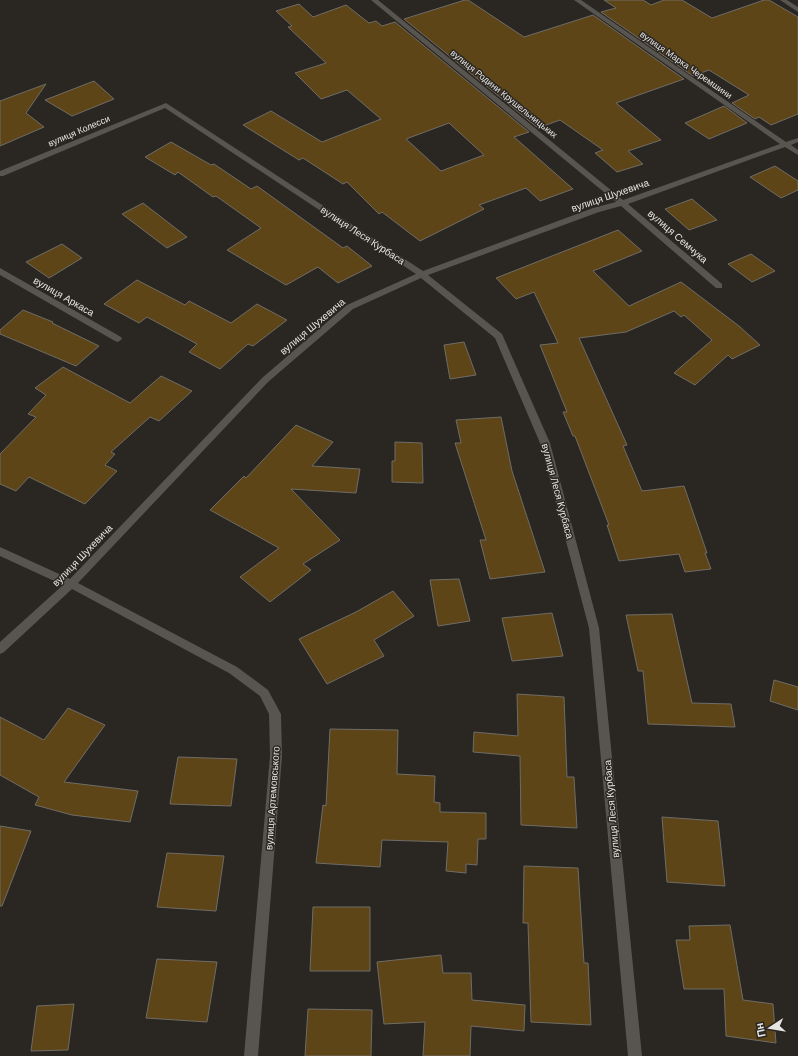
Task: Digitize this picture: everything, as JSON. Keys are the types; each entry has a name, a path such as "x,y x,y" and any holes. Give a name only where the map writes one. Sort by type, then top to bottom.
{"street":[{"name":"вулиця Родини Крушельницьких","path":"374,0 622,203"},
{"name":"вулиця Марка Черемшини","path":"577,0 798,154"},
{"path":"783,0 798,10"},
{"name":"вулиця Колесси","path":"0,174 166,105"},
{"name":"вулиця Леся Курбаса","path":"166,105 422,274 499,336 546,443 594,628 635,1056"},
{"name":"вулиця Шухевича","path":"0,649 71,584 265,380 350,307 422,274 596,210 622,203 798,140"},
{"name":"вулиця Семчука","path":"622,203 719,286"},
{"name":"вулиця Аркаса","path":"0,271 118,339"},
{"name":"вулиця Артемовського","path":"0,551 71,584 233,670 264,693 275,714 276,756 251,1056"}],"building":[{"path":"468,0 524,37 593,15 684,79 616,103 661,140 628,151 643,164 617,172 595,153 603,150 560,120 538,128 404,19"},
{"path":"604,0 643,0 651,5 664,0 682,0 712,18 764,0 769,0 798,17 798,114 771,125 759,117 755,119 732,103 749,95 709,70 693,76 601,12 616,8"},
{"path":"299,4 313,17 346,5 369,23 376,21 382,26 395,22 529,132 514,137 573,189 540,201 526,188 479,205 484,209 420,241 382,212 379,214 347,182 343,184 303,158 299,160 243,125 271,111 322,142 381,119 347,90 321,99 295,73 326,63 288,27 292,26 276,11","holes":["449,123 484,155 441,171 406,139"]},
{"path":"94,81 114,99 72,116 45,100"},
{"path":"46,84 26,113 44,127 0,146 0,101"},
{"path":"724,106 747,123 709,139 685,123"},
{"path":"171,142 211,165 214,164 251,189 257,186 343,248 347,246 372,266 338,283 318,267 286,285 227,250 261,228 216,196 213,197 178,172 175,175 145,157"},
{"path":"775,166 798,181 798,190 781,198 750,177"},
{"path":"692,199 717,220 689,230 665,209"},
{"path":"143,203 187,237 167,248 122,214"},
{"path":"618,230 642,251 593,271 629,306 681,282 739,326 760,345 732,359 728,355 695,385 674,373 712,340 684,315 681,317 674,311 626,332 579,338 627,445 623,446 642,491 684,486 711,569 685,572 679,554 619,561 607,525 609,525 575,436 573,436 563,412 567,412 540,345 558,343 534,292 516,299 496,278"},
{"path":"62,244 82,258 49,278 26,262"},
{"path":"751,254 775,271 752,282 728,264"},
{"path":"137,280 185,305 189,301 231,323 257,304 287,320 253,346 248,344 220,369 189,352 197,344 147,317 139,323 104,304"},
{"path":"23,310 53,322 52,323 99,346 76,366 0,334 0,330"},
{"path":"464,342 476,375 450,379 444,345"},
{"path":"63,367 130,403 161,376 192,391 159,421 150,417 111,452 115,454 105,465 117,471 85,504 29,477 16,491 0,484 0,454 36,417 28,414 46,395 35,388"},
{"path":"501,417 512,471 545,572 490,579 480,540 486,540 455,443 461,443 456,420"},
{"path":"296,425 333,442 312,466 360,469 356,493 291,489 340,540 303,564 311,570 270,602 240,577 279,548 210,510 244,476 246,478"},
{"path":"395,442 422,443 423,483 392,482 392,461 395,461"},
{"path":"459,579 470,621 438,626 430,580"},
{"path":"393,591 414,616 374,640 384,656 327,684 299,639 356,612"},
{"path":"552,613 563,656 512,661 502,618"},
{"path":"672,614 692,703 731,704 735,727 648,724 643,671 638,671 626,615"},
{"path":"774,680 798,687 798,710 770,701"},
{"path":"517,694 564,697 567,777 574,777 577,828 521,825 520,756 473,752 474,732 518,736"},
{"path":"68,708 105,725 64,782 138,791 130,822 72,815 35,805 39,797 0,775 0,717 44,740"},
{"path":"330,729 398,730 397,774 435,776 434,802 440,803 440,812 486,813 486,839 478,839 477,865 466,864 466,873 446,871 448,842 382,840 380,867 316,863 323,805 326,806"},
{"path":"178,757 237,759 231,806 170,804"},
{"path":"662,817 718,821 725,886 667,882"},
{"path":"0,826 31,831 2,906 0,906"},
{"path":"167,853 224,856 216,911 157,907"},
{"path":"524,866 578,868 584,963 588,963 591,1025 531,1022 528,923 523,923"},
{"path":"313,907 370,907 370,971 310,971"},
{"path":"730,925 743,1000 773,1004 776,1043 726,1036 724,989 684,989 676,940 690,940 689,926"},
{"path":"441,955 443,973 471,973 472,1000 525,1005 524,1031 471,1026 470,1056 423,1056 425,1022 384,1024 377,962"},
{"path":"157,959 217,962 207,1022 146,1018"},
{"path":"74,1004 68,1050 31,1051 37,1006"},
{"path":"308,1009 372,1010 371,1056 305,1056"}]}
